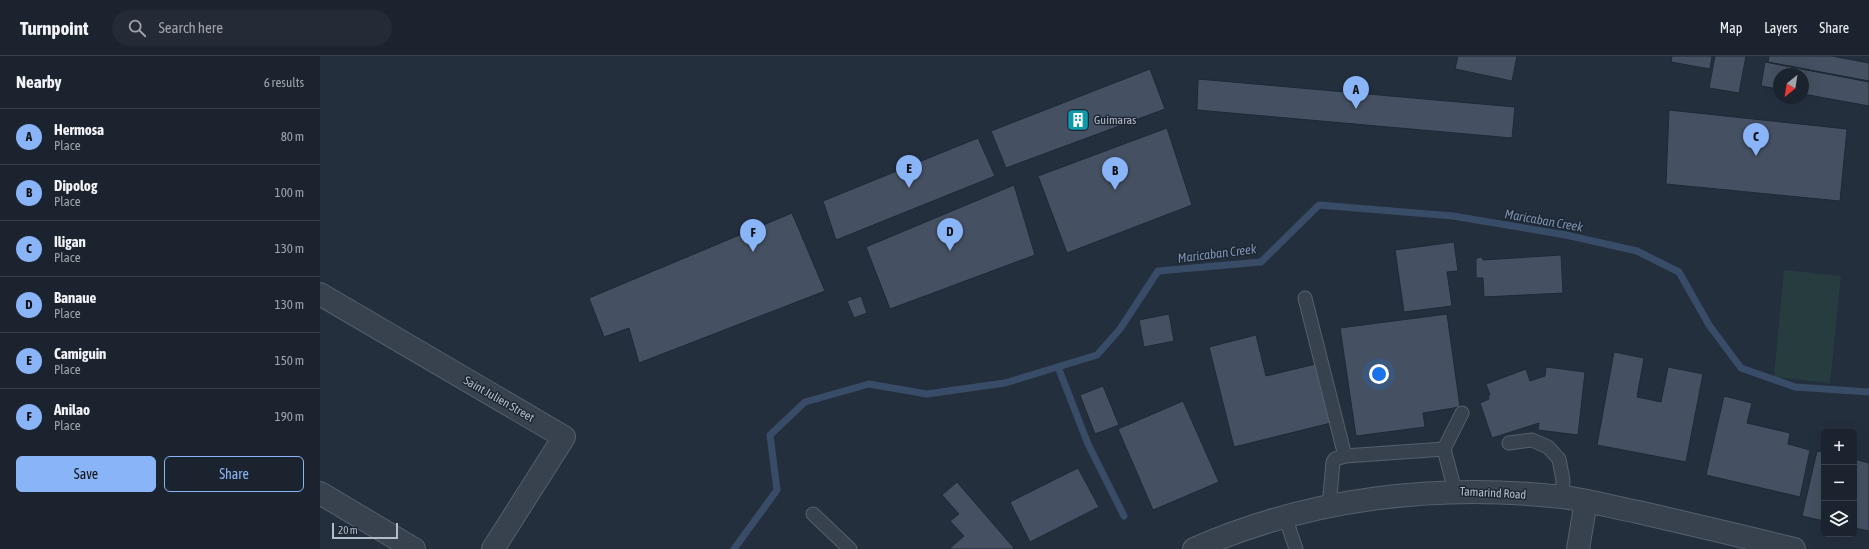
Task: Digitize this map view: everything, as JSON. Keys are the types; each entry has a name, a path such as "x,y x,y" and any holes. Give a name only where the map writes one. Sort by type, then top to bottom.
{"street":[{"name":"Saint Julien Street","path":"320,294 564,437 493,549"},
{"name":"Tamarind Road","path":"1194,549 1221,537 1285,516 1329,507 1387,496 1455,491 1488,491 1562,497 1586,501 1794,549"},
{"path":"320,493 414,549"},
{"path":"1578,549 1586,501"}],"lane":[{"path":"1305,298 1345,456"},
{"path":"1455,491 1444,449 1462,413"},
{"path":"1509,443 1532,440 1548,447 1559,459 1563,480 1562,497"},
{"path":"1329,507 1333,462 1335,459 1345,456 1444,449"},
{"path":"814,514 850,549"},
{"path":"1285,516 1296,549"}],"green space":[{"path":"1784,270 1841,276 1830,383 1774,377"}],"building":[{"path":"1458,56 1517,56 1512,81 1455,69"},
{"path":"1672,56 1712,56 1710,69 1671,62"},
{"path":"1715,56 1746,56 1739,93 1709,88"},
{"path":"1769,56 1832,56 1869,63 1869,81 1809,70 1809,68 1800,68 1768,62"},
{"path":"1765,62 1796,68 1773,68 1773,88 1761,86"},
{"name":"Guimaras","path":"1150,69 1165,109 1006,168 991,131"},
{"path":"1809,70 1869,82 1869,106 1809,95"},
{"path":"1198,79 1515,107 1512,138 1197,110"},
{"path":"1669,110 1847,129 1840,201 1666,184"},
{"path":"1167,128 1192,205 1067,253 1038,176"},
{"path":"978,138 995,176 836,240 823,201"},
{"path":"1014,185 1035,255 890,309 866,247"},
{"path":"792,213 825,291 639,363 629,328 604,337 589,298"},
{"path":"1454,242 1458,271 1447,272 1452,306 1404,312 1395,250"},
{"path":"1561,255 1563,293 1484,297 1483,278 1476,278 1476,258 1482,257 1483,260"},
{"path":"861,296 867,313 854,318 847,301"},
{"path":"1169,314 1174,341 1144,347 1139,320"},
{"path":"1447,314 1460,407 1423,413 1425,427 1356,436 1340,328"},
{"path":"1256,335 1266,376 1320,363 1335,422 1234,447 1209,347"},
{"path":"1614,352 1644,358 1637,397 1661,402 1668,367 1703,374 1686,462 1597,445"},
{"path":"1546,367 1585,372 1578,435 1538,430 1539,423 1492,438 1480,403 1489,399 1488,395 1490,395 1486,384 1526,369 1530,381 1545,376"},
{"path":"1103,386 1119,425 1095,434 1080,395"},
{"path":"1724,396 1752,403 1747,423 1790,433 1788,444 1810,450 1800,497 1706,475"},
{"path":"1183,401 1219,482 1153,510 1118,429"},
{"path":"1817,451 1821,452 1821,520 1802,516"},
{"path":"1857,460 1869,463 1869,531 1857,529"},
{"path":"1078,468 1099,507 1030,542 1010,502"},
{"path":"957,482 1014,548 1013,549 949,549 964,536 950,521 959,514 942,495"}],"waterway":[{"name":"Maricaban Creek","path":"734,549 777,490 770,435 805,402 869,384 927,394 1005,383 1097,355 1120,329 1158,271 1261,262 1319,205 1453,216 1566,235 1637,251 1679,272 1709,325 1741,368 1795,387 1869,392"},
{"path":"1058,367 1088,444 1124,516"}],"place":[{"name":"Hermosa","path":"1356,109"},
{"name":"Guimaras","path":"1078,120"},
{"name":"Iligan","path":"1756,156"},
{"name":"Camiguin","path":"909,188"},
{"name":"Dipolog","path":"1115,190"},
{"name":"Banaue","path":"950,251"},
{"name":"Anilao","path":"753,252"}]}
